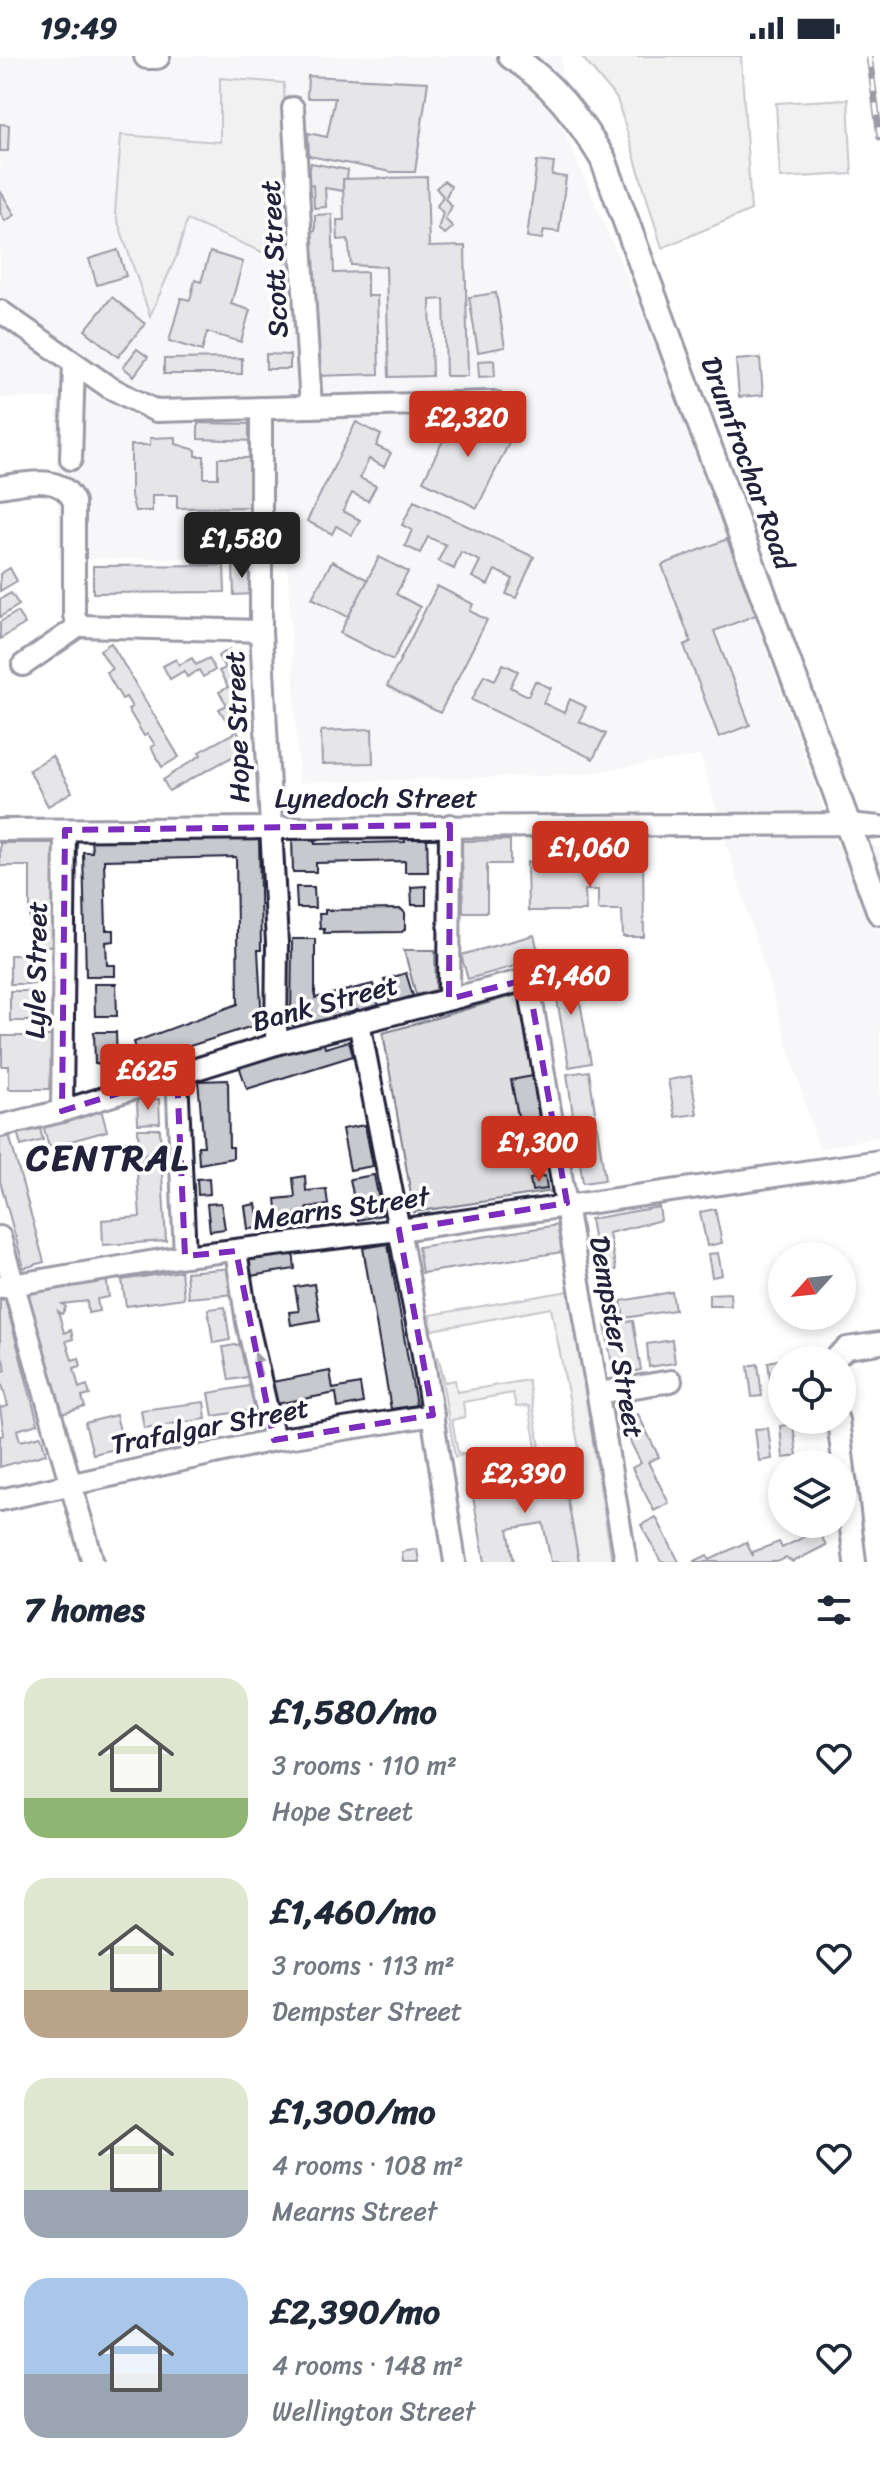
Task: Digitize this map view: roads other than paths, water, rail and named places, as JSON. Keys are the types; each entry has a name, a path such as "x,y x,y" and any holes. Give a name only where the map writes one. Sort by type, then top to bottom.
{"main road":[{"path":"147,56 157,56"},
{"name":"Drumfrochar Road","path":"514,58 548,84 574,112 603,159 880,912"}],"street":[{"name":"Scott Street","path":"293,108 311,407"},
{"path":"0,311 109,387 156,411 493,402"},
{"path":"71,459 74,363"},
{"name":"Hope Street","path":"261,408 261,631 277,943 276,1044"},
{"path":"0,487 56,482 70,491 74,502 74,615 79,626"},
{"path":"23,665 79,626 261,631"},
{"name":"Lynedoch Street","path":"0,830 269,825 645,828 848,824 880,827"},
{"path":"449,999 450,825"},
{"name":"Lyle Street","path":"62,1111 65,830"},
{"name":"Bank Street","path":"0,1126 62,1111 276,1044 528,979"},
{"name":"Dempster Street","path":"528,979 626,1562"},
{"path":"359,1022 433,1415 455,1562"},
{"path":"177,1075 185,1256"},
{"name":"Mearns Street","path":"6,1285 185,1256 399,1230 567,1203 880,1161"},
{"path":"0,1237 6,1285 93,1562"},
{"path":"236,1251 247,1322 274,1440"},
{"path":"856,1347 880,1343"},
{"path":"599,1393 671,1381"},
{"name":"Trafalgar Street","path":"0,1500 274,1440 433,1415"},
{"path":"840,1434 855,1562"}],"railway":[{"path":"869,56 880,137"}],"district":[{"name":"CENTRAL","path":"108,1158"}]}
